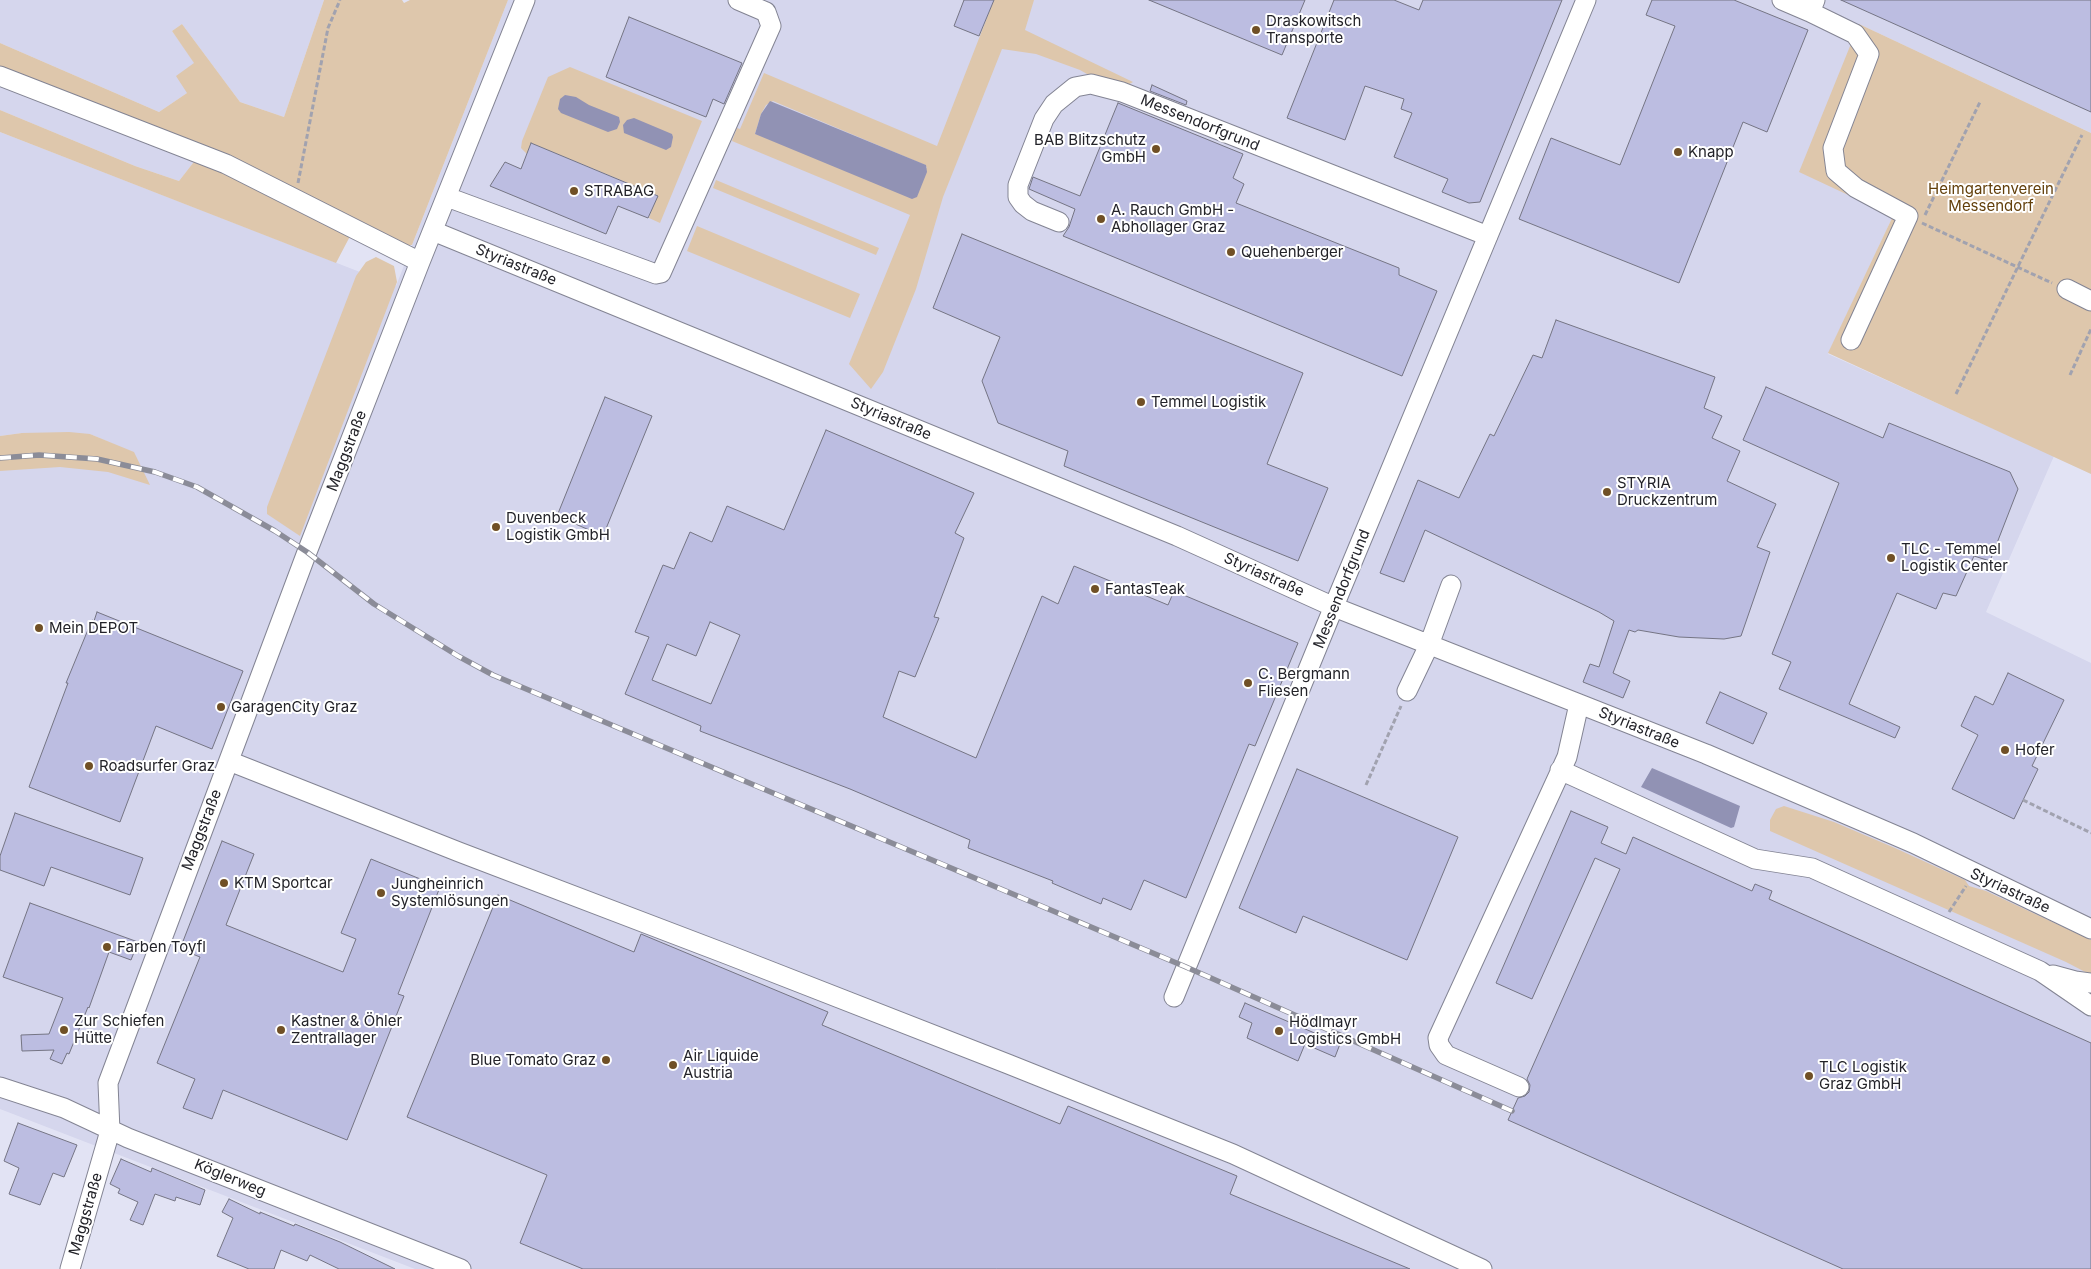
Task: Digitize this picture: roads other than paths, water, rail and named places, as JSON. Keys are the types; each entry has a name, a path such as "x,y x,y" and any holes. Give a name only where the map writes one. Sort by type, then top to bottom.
{"street":[{"name":"Maggstraße","path":"70,1269 110,1130 108,1083 420,262 524,0"},
{"path":"447,197 656,274 662,273 770,26 766,12 738,0"},
{"name":"Messendorfgrund","path":"1174,998 1586,0"},
{"path":"1782,0 1813,6 1855,34 1869,54 1833,148 1836,171 1856,188 1915,219 1851,340"},
{"path":"0,76 226,164 420,262"},
{"name":"Messendorfgrund","path":"1059,222 1032,211 1023,204 1018,197 1018,185 1044,119 1054,104 1075,86 1091,84 1122,92 1488,236"},
{"name":"Styriastraße","path":"433,231 1177,536 1334,607 1688,747 1904,839 2091,929"},
{"path":"2067,289 2091,301"},
{"path":"1407,691 1429,645 1451,585"},
{"path":"1519,1087 1446,1055 1439,1045 1438,1038 1567,757 1579,704"},
{"path":"229,761 1233,1154 1482,1269"},
{"path":"1560,770 1755,859 1812,868 2040,971 2075,981 2091,983"},
{"path":"2040,971 2091,1006"},
{"name":"Köglerweg","path":"0,1087 64,1108 110,1130 461,1269"}],"railway":[{"path":"0,458 39,455 97,459 155,472 197,487 275,531 307,552 374,604 458,656 493,675 1186,967 1512,1111"}],"place":[{"name":"Draskowitsch Transporte","path":"1256,30"},
{"name":"BAB Blitzschutz GmbH","path":"1156,149"},
{"name":"Knapp","path":"1678,152"},
{"name":"STRABAG","path":"574,191"},
{"name":"A. Rauch GmbH - Abhollager Graz","path":"1101,219"},
{"name":"Quehenberger","path":"1231,252"},
{"name":"Temmel Logistik","path":"1141,402"},
{"name":"STYRIA Druckzentrum","path":"1607,492"},
{"name":"Duvenbeck Logistik GmbH","path":"496,527"},
{"name":"TLC - Temmel Logistik Center","path":"1891,558"},
{"name":"FantasTeak","path":"1095,589"},
{"name":"Mein DEPOT","path":"39,628"},
{"name":"C. Bergmann Fliesen","path":"1248,683"},
{"name":"GaragenCity Graz","path":"221,707"},
{"name":"Hofer","path":"2005,750"},
{"name":"Roadsurfer Graz","path":"89,766"},
{"name":"KTM Sportcar","path":"224,883"},
{"name":"Jungheinrich Systemlösungen","path":"381,893"},
{"name":"Farben Toyfl","path":"107,947"},
{"name":"Zur Schiefen Hütte","path":"64,1030"},
{"name":"Kastner & Öhler Zentrallager","path":"281,1030"},
{"name":"Hödlmayr Logistics GmbH","path":"1279,1031"},
{"name":"Blue Tomato Graz","path":"606,1060"},
{"name":"Air Liquide Austria","path":"673,1065"},
{"name":"TLC Logistik Graz GmbH","path":"1809,1076"}],"park label":[{"name":"Heimgartenverein Messendorf","path":"1991,198"}]}
